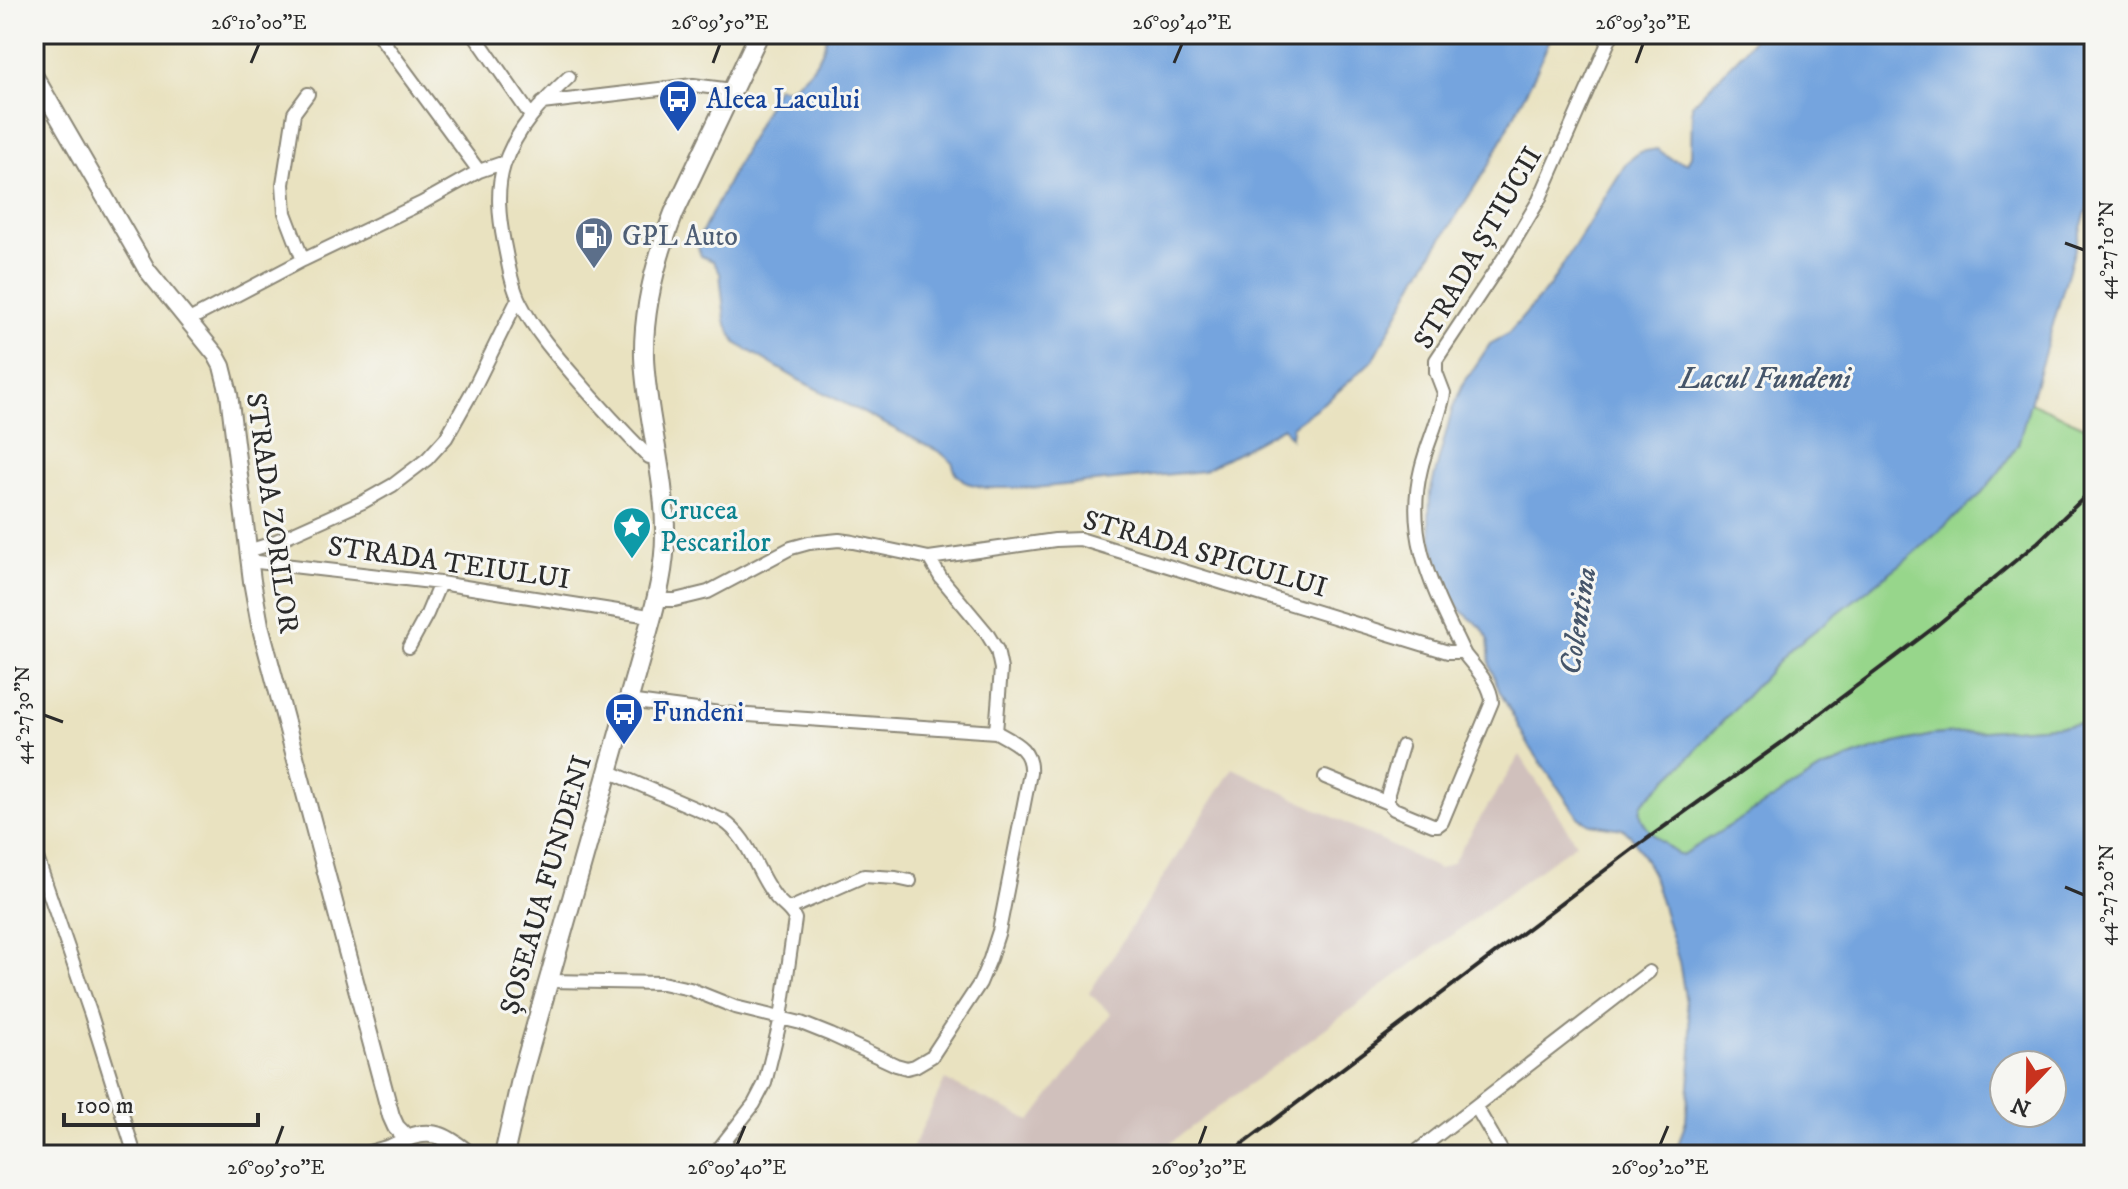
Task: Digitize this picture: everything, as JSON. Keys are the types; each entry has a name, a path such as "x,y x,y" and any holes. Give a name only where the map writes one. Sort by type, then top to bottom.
{"main road":[{"name":"ȘOSEAUA FUNDENI","path":"504,1155 523,1071 656,600 664,555 665,522 644,358 648,302 658,257 674,213 747,34"},
{"name":"ȘOSEAUA FUNDENI","path":"496,1155 515,1070 651,577 657,536 655,503 636,358 643,282 661,219 727,89 759,34"}],"street":[{"path":"378,34 479,171"},
{"path":"474,34 531,116"},
{"name":"STRADA ȘTIUCII","path":"1388,803 1394,809 1433,825 1442,822 1492,702 1487,684 1463,652 1432,586 1416,529 1417,488 1444,393 1436,372 1436,360 1539,200 1612,34"},
{"name":"STRADA ZORILOR","path":"34,75 147,270 222,366 248,556 265,645 391,1116 396,1127 407,1138"},
{"path":"569,77 531,116 505,162 500,186 500,216 509,268 518,299 547,344 649,457"},
{"path":"542,103 693,85 727,89"},
{"path":"303,260 285,213 283,184 294,113 308,94"},
{"path":"187,321 303,260 422,203 479,171 505,162"},
{"path":"248,556 363,502 393,485 427,459 446,438 489,361 518,299"},
{"name":"STRADA SPICULUI","path":"656,600 675,600 708,592 791,548 809,543 839,540 929,558 1080,539 1448,652 1463,652"},
{"name":"STRADA TEIULUI","path":"248,556 643,615"},
{"path":"929,558 997,650 1001,669 996,732"},
{"path":"409,647 440,583"},
{"path":"549,981 662,983 690,989 735,1007 831,1035 907,1068 923,1063 938,1049 980,983 999,931 1030,773 1031,763 1023,748 996,732 720,713 628,701"},
{"path":"1325,777 1388,803 1402,746"},
{"path":"608,771 733,827 743,838 774,896 795,919 781,1018 761,1095 714,1155"},
{"path":"34,849 135,1155"},
{"path":"789,909 864,876 910,881"},
{"path":"1412,1155 1649,972"},
{"path":"1476,1107 1504,1155"},
{"path":"359,1155 422,1133 435,1134 470,1155"}],"shaded area":[{"path":"1520,755 1576,843 1154,1155 909,1155 945,1080 1031,1121 1111,1014 1089,993 1233,768 1439,869 1452,863"}],"green space":[{"path":"2030,402 2094,430 2094,723 1932,735 1863,753 1820,770 1682,856 1678,855 1645,825 1640,810 1643,802 1683,764 1786,653 1978,497 2018,444"}],"water":[{"path":"827,34 1552,34 1490,163 1418,276 1374,359 1333,396 1292,426 1291,438 1283,427 1203,471 1035,488 986,488 967,483 956,474 952,462 940,452 799,380 736,343 725,321 720,273 713,261 701,256 699,238 777,87 788,89 809,72 822,51"},
{"name":"Lacul Fundeni","path":"1757,34 2094,34 2094,184 2018,444 1978,497 1910,557 1786,653 1683,764 1643,802 1640,810 1641,818 1651,832 1682,855 1820,770 1863,753 1932,735 2094,723 2094,1155 1675,1155 1686,1120 1692,1051 1679,962 1652,873 1632,837 1623,829 1590,824 1579,818 1528,744 1499,690 1490,666 1488,638 1481,627 1460,610 1444,583 1432,541 1430,493 1452,410 1462,386 1490,344 1508,334 1549,287 1627,162 1640,152 1657,149 1672,159 1687,163 1691,156 1692,105"}],"railway":[{"path":"1228,1155 1633,849 1936,626 2038,542 2094,488"}],"place":[{"name":"Aleea Lacului","path":"678,133"},
{"name":"GPL Auto","path":"594,270"},
{"name":"Crucea Pescarilor","path":"632,560"},
{"name":"Fundeni","path":"624,746"}],"water label":[{"name":"Colentina","path":"1579,621"}]}
